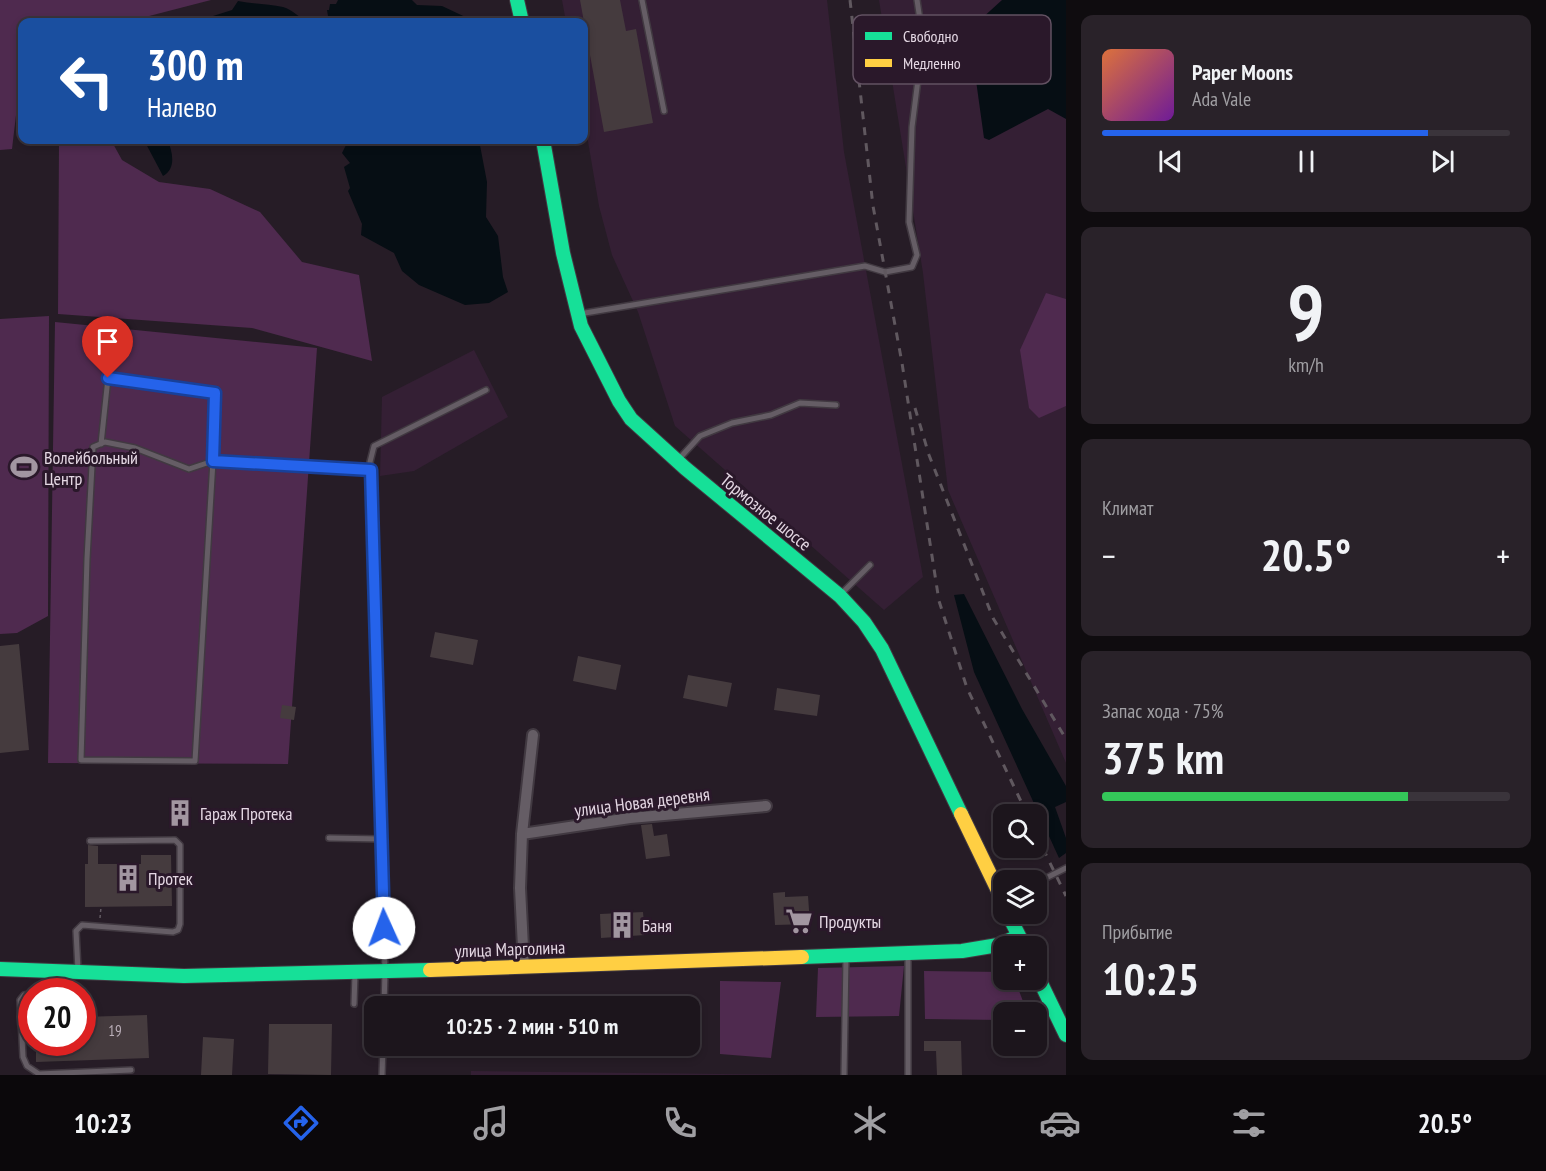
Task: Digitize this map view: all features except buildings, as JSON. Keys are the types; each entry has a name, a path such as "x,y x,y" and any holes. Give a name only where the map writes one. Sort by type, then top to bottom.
{"street":[{"path":"518,0 521,18"},
{"name":"Тормозное шоссе","path":"544,144 563,253 578,314 589,343 619,401 631,419 677,462 840,596 864,622 878,643 993,881"},
{"path":"524,967 520,888 522,834 533,735"},
{"name":"улица Новая деревня","path":"522,834 630,818 766,806"},
{"name":"улица Марголина","path":"0,969 184,976 355,973 908,954 993,947"},
{"path":"1044,990 1066,1035"}],"lane":[{"path":"642,0 664,111"},
{"path":"917,0 919,15"},
{"path":"578,314 865,266 885,272 912,267 917,255 909,222 912,127 918,84"},
{"path":"101,444 108,378 215,393 213,461 195,761 81,760 93,447 101,444 105,442 135,448 189,469 213,461 371,470"},
{"path":"384,996 372,453 374,446 486,390"},
{"path":"677,462 700,436 732,423 771,415 800,403 836,405"},
{"path":"840,596 870,565"},
{"path":"329,838 381,839"},
{"path":"78,972 76,931 82,925 173,932 178,930 180,924 182,851 175,840 90,841"},
{"path":"1047,878 1066,868"},
{"path":"908,954 908,1075"},
{"path":"844,1075 846,956"},
{"path":"50,971 51,978"},
{"path":"354,1004 355,973"},
{"path":"23,1056 32,1070 39,1074 131,1070"},
{"path":"382,1056 382,1075"}],"path":[{"path":"100,925 101,907"}],"shaded area":[{"path":"0,0 211,0 141,18 18,18 18,98 12,149 0,150"},
{"path":"338,0 412,0 417,5 442,6 468,18 328,18 327,10 330,4 336,4"},
{"path":"562,0 827,0 844,152 923,577 884,610 675,426 638,312 612,255 599,206 588,141 588,18 565,18"},
{"path":"879,0 1066,0 1066,763 948,490 923,273 893,84 1051,84 1051,15 881,15"},
{"path":"1002,0 1066,0 1066,119 1048,109 989,140 984,138 976,84 1051,84 1051,15 986,15"},
{"path":"238,1 283,7 303,18 207,18 232,10"},
{"path":"59,144 113,144 122,160 159,182 210,189 260,212 302,262 359,275 372,361 252,328 58,314"},
{"path":"146,144 169,144 172,164 163,176"},
{"path":"480,144 487,182 486,217 498,236 503,277 508,292 489,303 465,305 419,285 402,271 394,253 361,235 362,224 348,191 350,188 344,167 350,163 342,153 346,145"},
{"path":"1046,293 1066,299 1066,406 1039,418 1029,408 1020,350"},
{"name":"Волейбольный Центр","path":"49,316 48,616 17,633 0,634 0,319"},
{"path":"55,322 317,348 288,764 48,763"},
{"path":"474,350 508,417 414,471 380,476 382,397"},
{"path":"964,594 1022,709 1066,786 1066,802 1055,807 1066,838 1066,853 1059,858 1047,832 1047,804 1034,804 974,672 954,595"},
{"path":"904,966 899,1016 816,1017 818,968"},
{"path":"924,971 993,972 993,990 1019,990 1023,1002 993,1002 993,1020 925,1019"},
{"path":"720,981 781,982 771,1058 720,1054"},
{"path":"471,1071 804,1075 471,1075"}],"railway":[{"path":"850,0 853,27"},
{"path":"859,84 873,206 902,363 939,601 967,688 1022,804"},
{"path":"915,408 929,455 993,618 1066,739"},
{"path":"1047,857 1066,896"}],"traffic: fast":[{"path":"517,0 521,18"},
{"path":"544,144 563,253 581,326 619,401 631,419 685,468 840,596 864,622 882,649 961,814"},
{"path":"1013,924 1019,936"},
{"path":"802,957 962,951 993,946"},
{"path":"0,969 184,976 430,970"},
{"path":"1044,990 1066,1035"}],"traffic: slow":[{"path":"961,814 993,880"},
{"path":"430,970 802,957"}],"place":[{"name":"Волейбольный Центр","path":"24,467"},
{"name":"Гараж Протека","path":"180,813"},
{"name":"Протек","path":"128,878"},
{"name":"Продукты","path":"799,921"},
{"name":"Баня","path":"622,925"}],"route":[{"path":"108,378 215,393 213,461 371,470 384,928"}]}
